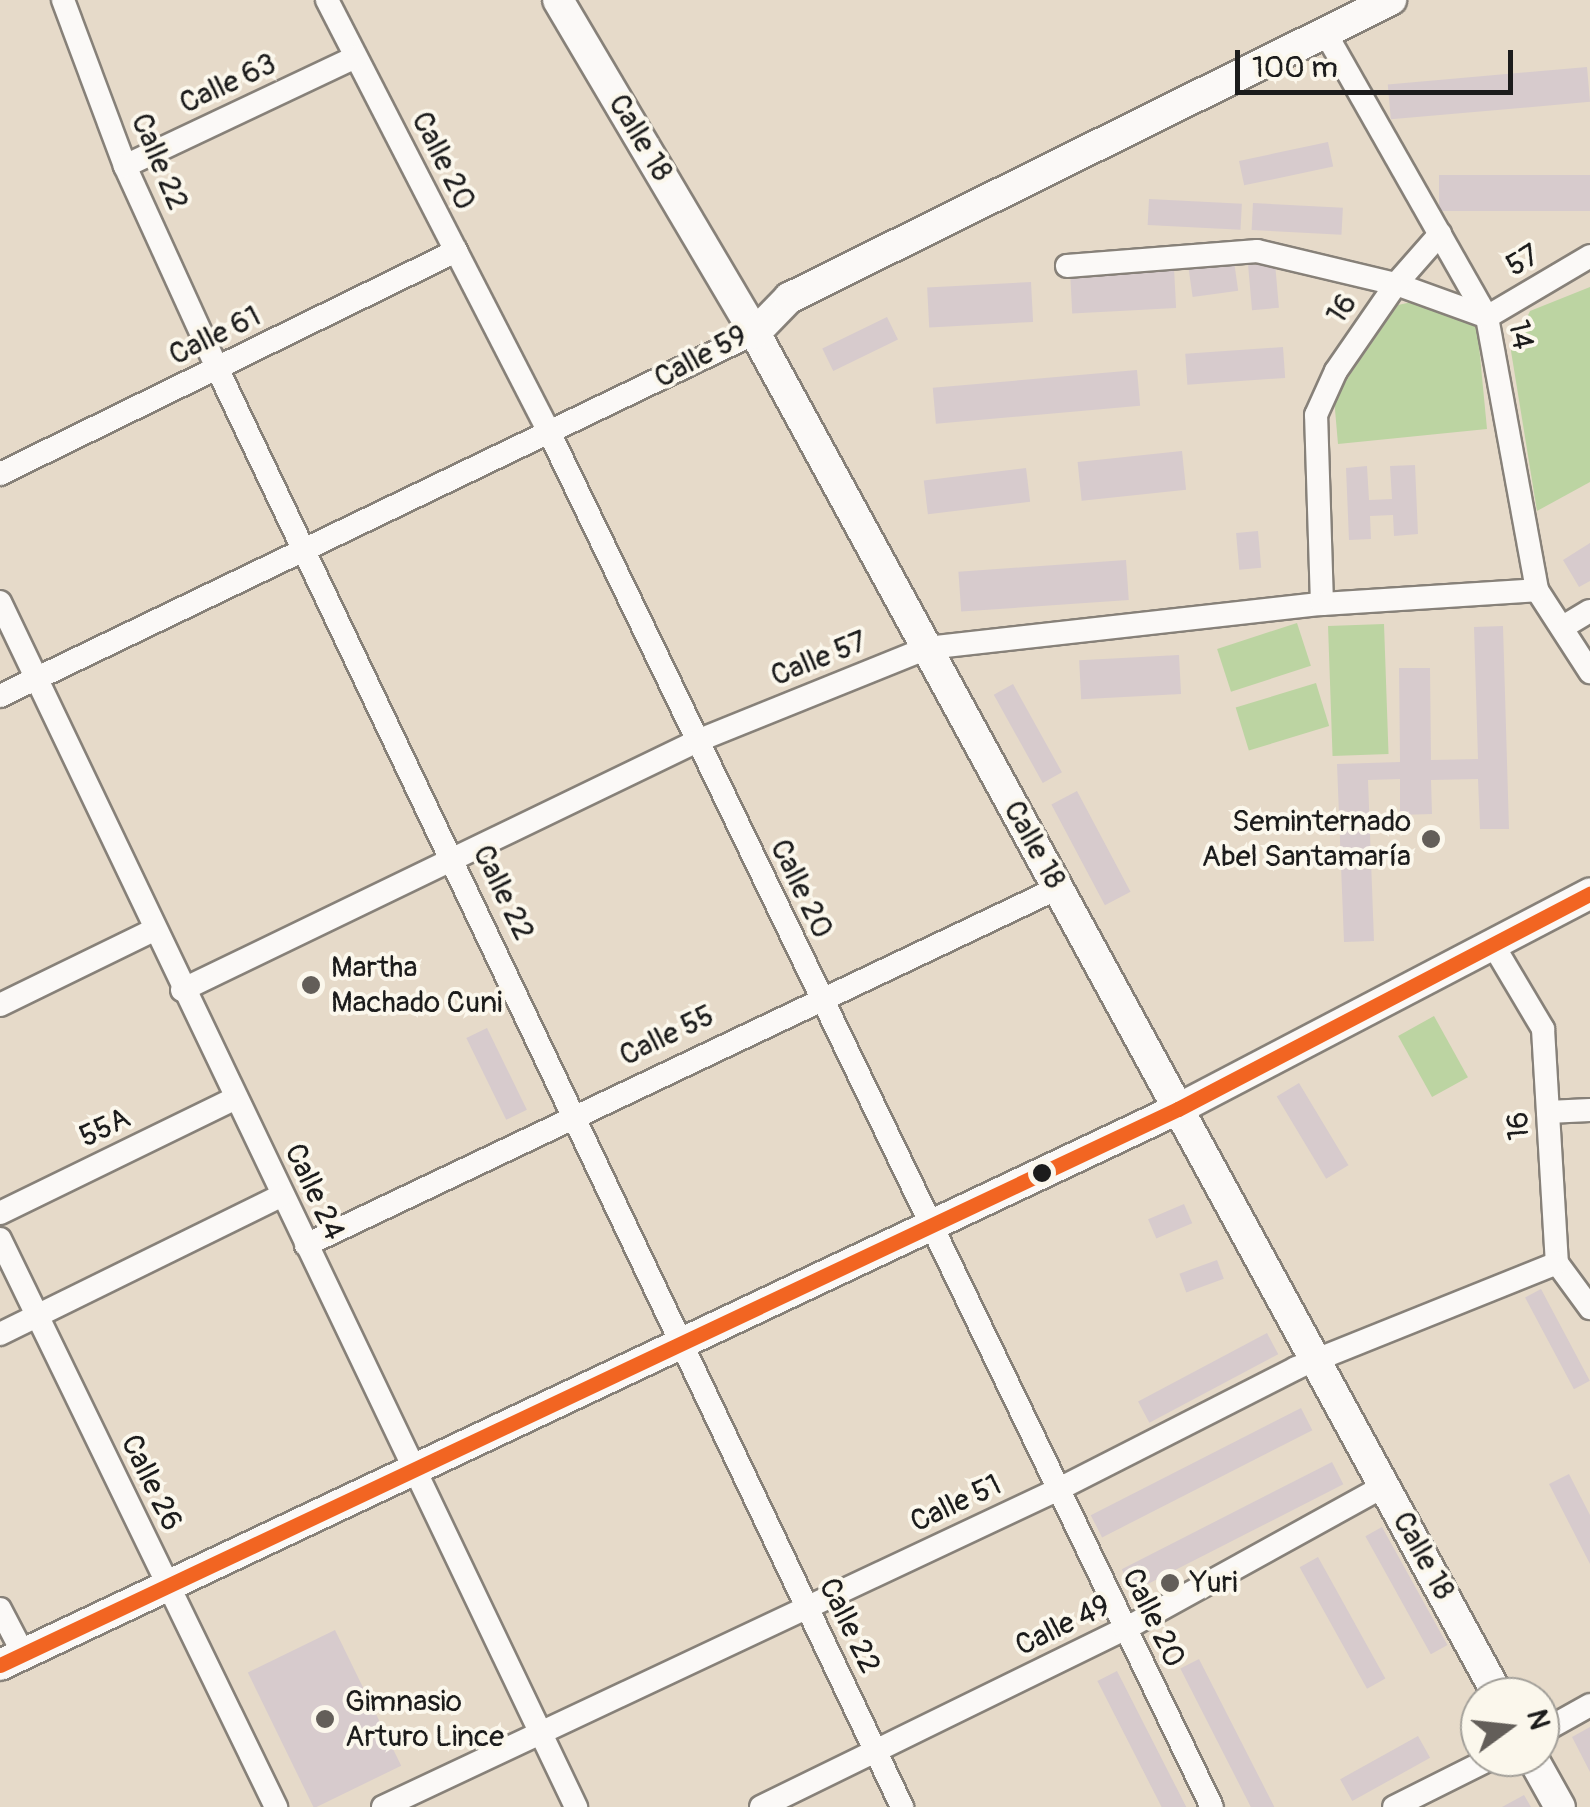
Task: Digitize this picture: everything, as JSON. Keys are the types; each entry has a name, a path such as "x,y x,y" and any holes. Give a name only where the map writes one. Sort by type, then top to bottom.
{"street":[{"name":"Calle 20","path":"327,0 549,432 1212,1807"},
{"name":"Calle 18","path":"558,0 754,333 1489,1677"},
{"name":"Calle 59","path":"0,696 754,333 788,298 1391,0"},
{"name":"Calle 22","path":"70,3 125,166 217,368 902,1807"},
{"name":"14","path":"1326,34 1487,317 1537,590 1590,672"},
{"name":"Calle 63","path":"125,166 356,56"},
{"name":"16","path":"1322,604 1316,415 1336,371 1396,284 1440,234"},
{"path":"1068,266 1258,251 1396,284 1487,317"},
{"name":"Calle 61","path":"0,474 456,252"},
{"name":"57","path":"1487,317 1590,256"},
{"name":"Calle 57","path":"182,990 697,741 926,648 1322,604 1537,590"},
{"name":"Calle 24","path":"0,602 152,931 283,1194 410,1467 576,1807"},
{"path":"1564,627 1590,611"},
{"name":"Calle 55","path":"306,1245 819,997 1058,888"},
{"path":"0,1609 11,1659 679,1340 930,1228 1178,1109 1590,894"},
{"path":"0,1006 152,931"},
{"name":"16","path":"1492,944 1543,1030 1557,1262"},
{"name":"55A","path":"0,1213 236,1098"},
{"path":"1548,1112 1590,1110"},
{"path":"0,1334 283,1194"},
{"name":"Calle 26","path":"0,1239 276,1807"},
{"path":"1557,1262 1590,1308"},
{"name":"Calle 51","path":"383,1807 1057,1490 1296,1368 1318,1363 1557,1262"},
{"name":"Calle 49","path":"761,1807 1125,1629 1384,1486"},
{"path":"1560,1722 1590,1705"},
{"path":"1394,1807 1460,1774"},
{"path":"1543,1777 1560,1807"}],"green space":[{"path":"1590,287 1590,482 1537,511 1511,351 1530,311"},
{"path":"1421,300 1477,325 1487,429 1338,444 1334,398 1398,305"},
{"path":"1297,623 1311,666 1231,692 1217,649"},
{"path":"1384,624 1389,754 1333,756 1328,626"},
{"path":"1316,683 1329,726 1249,751 1236,708"},
{"path":"1434,1016 1468,1077 1432,1097 1398,1036"}],"building":[{"path":"1587,67 1590,102 1391,119 1388,84"},
{"path":"1328,142 1333,166 1244,185 1239,161"},
{"path":"1439,175 1590,175 1590,211 1439,211"},
{"path":"1149,199 1242,204 1241,230 1148,225"},
{"path":"1253,203 1343,208 1341,235 1252,230"},
{"path":"1234,261 1238,291 1193,297 1188,267"},
{"path":"1275,263 1279,308 1252,310 1248,265"},
{"path":"1174,268 1176,308 1072,313 1070,273"},
{"path":"1031,282 1033,322 929,327 927,287"},
{"path":"887,317 898,339 833,371 822,349"},
{"path":"1283,347 1285,378 1187,385 1185,354"},
{"path":"1137,370 1140,406 936,424 933,388"},
{"path":"1182,451 1186,490 1082,501 1078,462"},
{"path":"1415,465 1418,534 1394,536 1393,515 1370,516 1371,539 1349,540 1346,468 1367,466 1369,500 1392,499 1390,466"},
{"path":"1026,468 1030,502 928,514 924,481"},
{"path":"1258,531 1261,568 1239,570 1236,533"},
{"path":"1590,543 1590,581 1579,587 1563,560"},
{"path":"1126,560 1129,600 961,612 958,572"},
{"path":"1503,626 1509,829 1480,829 1478,779 1431,780 1432,814 1400,815 1400,779 1368,780 1374,941 1344,942 1337,764 1400,762 1399,668 1430,668 1431,760 1478,759 1474,627"},
{"path":"1179,655 1181,694 1081,699 1079,660"},
{"path":"1013,684 1062,772 1043,783 994,695"},
{"path":"1077,791 1131,892 1105,905 1051,805"},
{"path":"487,1028 527,1110 506,1120 466,1038"},
{"path":"1299,1083 1348,1165 1326,1179 1277,1096"},
{"path":"1184,1204 1192,1223 1156,1239 1148,1219"},
{"path":"1217,1260 1224,1279 1186,1292 1179,1274"},
{"path":"1541,1289 1590,1381 1574,1389 1525,1297"},
{"path":"1267,1333 1278,1354 1149,1423 1138,1402"},
{"path":"1301,1408 1312,1430 1102,1537 1091,1515"},
{"path":"1332,1462 1343,1484 1133,1591 1122,1569"},
{"path":"1569,1474 1590,1515 1590,1564 1549,1484"},
{"path":"1382,1527 1447,1645 1431,1654 1365,1536"},
{"path":"1318,1557 1385,1679 1367,1689 1300,1567"},
{"name":"Gimnasio Arturo Lince","path":"335,1630 401,1766 313,1807 248,1673"},
{"path":"1199,1659 1274,1807 1251,1807 1180,1669"},
{"path":"1117,1671 1186,1807 1162,1807 1097,1681"},
{"path":"1590,1727 1590,1772 1572,1737"},
{"path":"1418,1736 1430,1758 1352,1801 1340,1779"},
{"path":"1524,1795 1531,1807 1502,1807"}],"transit line":[{"path":"0,1665 1178,1109 1590,894"}],"place":[{"name":"Seminternado Abel Santamaría","path":"1431,839"},
{"name":"Martha Machado Cuni","path":"311,985"},
{"name":"Yuri","path":"1170,1583"},
{"name":"Gimnasio Arturo Lince","path":"325,1719"}]}
